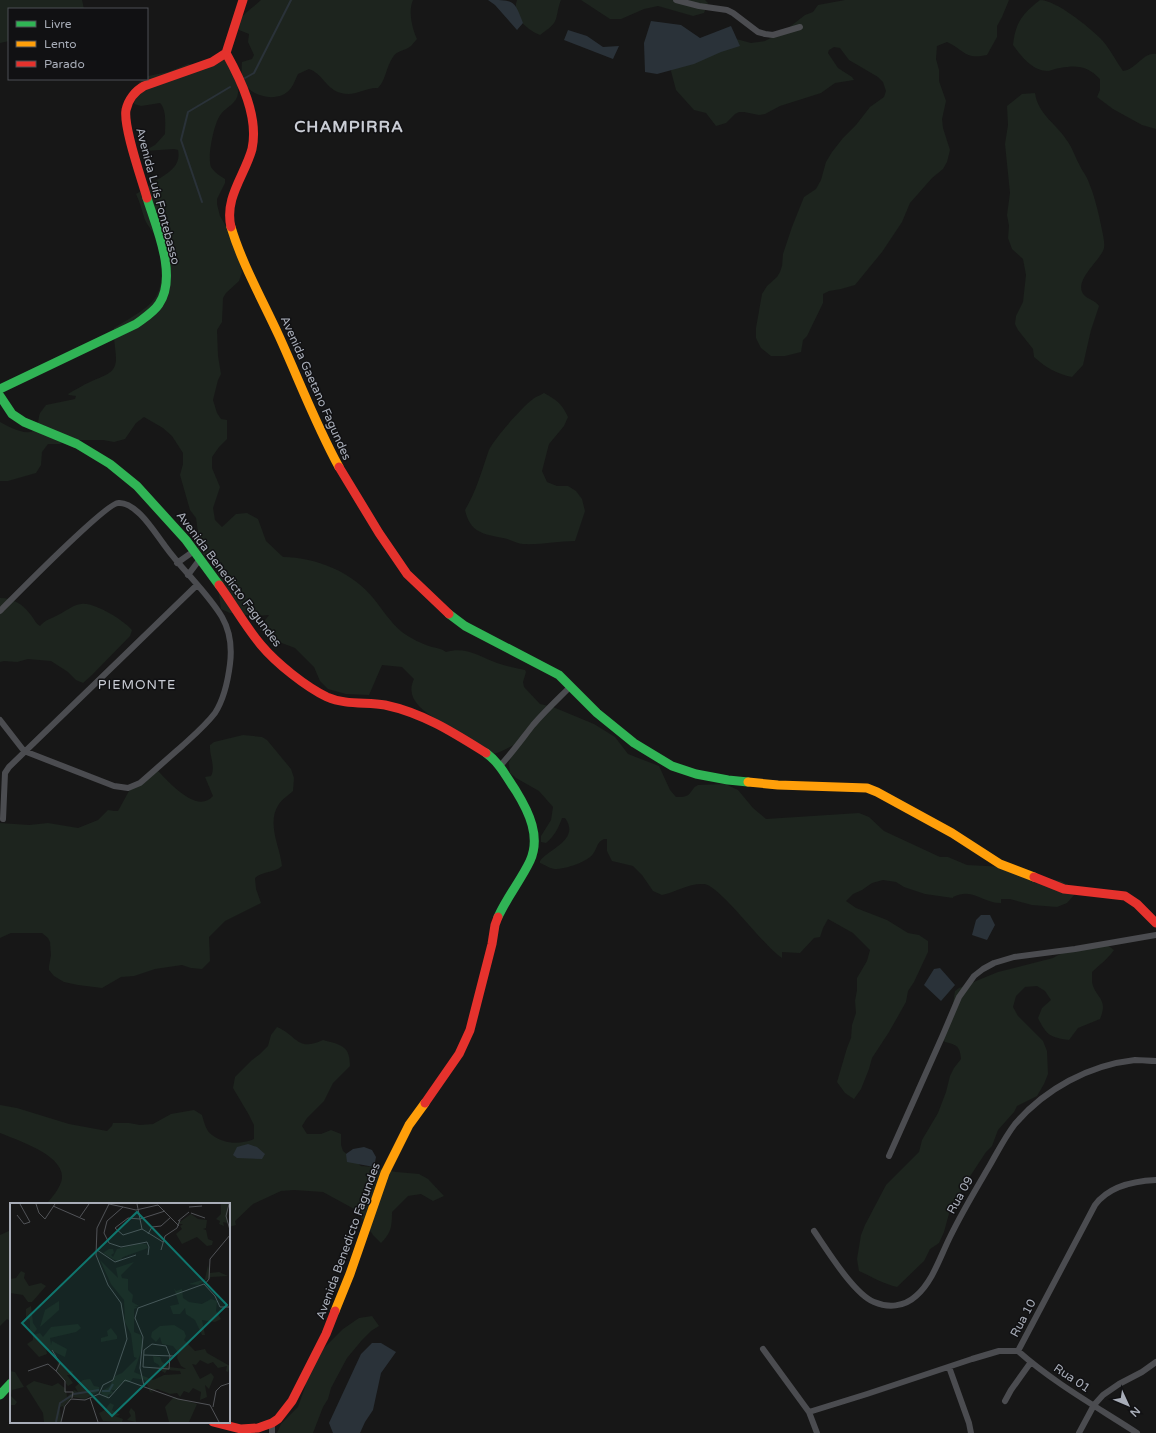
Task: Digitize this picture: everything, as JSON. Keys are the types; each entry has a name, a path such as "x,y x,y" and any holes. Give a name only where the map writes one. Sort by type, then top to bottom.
{"street":[{"path":"226,53 243,0"},
{"path":"676,0 699,6 727,10 758,32 765,34 779,34 800,27"},
{"name":"Avenida Luís Fontebasso","path":"0,389 136,324 154,310 163,297 166,287 166,270 163,251 128,133 126,111 133,95 138,89 212,62 226,53"},
{"name":"Avenida Gaetano Fagundes","path":"226,53 238,75 252,120 253,138 249,157 230,204 229,214 232,232 237,245 277,331 323,438 341,472 379,533 407,574 444,610 465,626 559,676 571,686 597,713 634,743 672,766 696,774 728,780 778,785 867,788 952,833 1000,864 1064,889 1125,896 1137,904 1156,923"},
{"name":"Avenida Benedicto Fagundes","path":"0,396 12,414 24,422 77,444 110,464 137,486 160,510 200,558 260,644 273,658 314,690 329,698 340,701 383,705 409,711 453,732 500,766 522,800 532,823 535,841 533,852 530,861 502,908 496,925 479,998 466,1041 459,1054 409,1125 385,1173 350,1274 326,1334 292,1400 272,1428 241,1428 218,1423"},
{"path":"0,611 112,504 124,504 139,513 178,563 208,597 222,619 228,634 231,652 228,676 215,712 203,727 140,783 128,788 114,786 24,751 0,720"},
{"path":"178,563 194,551"},
{"path":"188,575 200,558"},
{"path":"3,819 3,773 197,585"},
{"path":"500,766 548,708 571,686"},
{"path":"889,1156 959,997 974,976 994,963 1014,958 1156,935"},
{"name":"Rua 09","path":"814,1231 860,1293 873,1302 896,1306 905,1304 924,1288 1007,1135 1031,1108 1042,1098 1063,1084 1098,1068 1135,1060 1156,1061"},
{"name":"Rua 10","path":"809,1412 999,1351 1018,1351 1095,1205 1101,1197 1112,1190 1137,1181 1156,1180"},
{"path":"763,1349 809,1412 817,1433"},
{"name":"Rua 01","path":"1018,1351 1060,1384 1137,1433"},
{"path":"1005,1401 1031,1362"},
{"path":"1079,1433 1094,1405 1103,1395 1156,1362"},
{"path":"949,1366 969,1423 970,1433"},
{"path":"0,1395 10,1384"}],"shaded area":[{"path":"0,0 82,0 84,8 8,8 8,41 0,43"},
{"path":"261,0 413,0 411,20 417,39 409,48 395,55 389,65 381,85 378,88 351,94 341,93 332,89 318,74 309,69 298,74 287,92 277,97 265,97 249,89 243,80 242,62 252,59 254,55 248,42 249,34 237,28 240,20 246,12"},
{"path":"488,0 509,1 518,10 523,23 517,30 495,5"},
{"path":"517,0 561,0 555,22 540,35 525,26 518,17 516,11"},
{"path":"581,0 705,0 708,3 704,13 693,16 658,6 644,9 621,19 610,19"},
{"path":"845,0 1009,0 997,26 997,37 987,55 969,55 947,42 937,46 936,59 939,70 939,81 946,101 942,119 943,128 950,150 947,162 943,169 932,178 910,203 902,222 882,252 855,285 829,291 823,294 823,303 807,336 803,340 801,352 785,356 771,356 761,348 756,338 756,328 762,294 780,272 783,254 804,197 816,189 821,180 826,162 843,138 856,125 870,107 884,97 886,91 883,82 878,77 849,60 840,48 834,47 829,50 828,53 838,68 854,80 835,83 821,93 780,106 765,114 759,115 739,112 726,123 716,126 706,113 694,110 676,90 671,71 672,62 725,36 751,43 765,41 787,29 805,15 813,12 818,5"},
{"path":"1040,0 1055,4 1088,27 1103,42 1123,71 1132,68 1143,58 1151,54 1156,54 1156,129 1142,125 1113,109 1097,97 1100,90 1100,79 1091,71 1077,67 1058,68 1048,71 1042,70 1032,66 1023,58 1013,45 1014,37 1021,19 1029,9"},
{"path":"651,21 681,25 700,38 731,26 740,46 721,52 694,64 657,74 645,72 644,43"},
{"path":"568,30 587,36 603,47 619,46 613,59 564,40"},
{"path":"225,59 236,80 238,89 236,100 223,111 218,118 210,156 211,167 225,179 225,183 217,199 217,204 220,216 227,228 236,250 242,272 239,281 226,293 223,298 222,322 217,330 218,356 221,374 213,400 217,413 221,419 227,420 227,439 212,457 212,468 220,487 213,508 215,520 222,527 236,514 247,513 258,519 266,541 283,557 321,563 345,574 366,590 394,624 412,639 446,652 460,650 466,651 497,663 525,670 526,672 523,682 524,687 540,704 553,707 594,724 615,737 628,754 659,766 670,790 676,797 688,795 698,785 725,784 738,790 753,808 766,819 859,813 869,817 884,831 940,857 948,857 967,865 1006,867 1038,877 1061,881 1070,886 1075,894 1067,903 1057,907 1032,905 1010,899 1001,899 1001,903 994,902 967,894 960,894 953,898 925,894 904,887 896,882 883,880 872,883 853,894 846,901 856,908 887,920 908,933 919,935 928,941 928,952 914,982 908,991 906,1002 872,1058 861,1089 854,1099 845,1093 837,1082 851,1038 852,1025 856,1013 855,1001 857,978 867,961 870,950 853,933 828,919 820,937 814,938 800,953 782,952 782,958 764,942 720,894 711,887 704,884 698,884 662,895 653,891 642,875 633,866 612,861 607,851 607,839 604,839 598,844 593,854 586,860 565,868 550,868 540,863 544,857 566,838 569,832 569,826 565,818 562,818 554,835 546,843 541,842 541,836 551,820 553,807 539,791 510,773 509,763 516,744 495,754 481,756 475,745 467,738 422,709 415,700 411,690 414,679 402,667 382,665 369,695 346,694 328,689 320,681 314,667 295,648 279,642 260,630 260,627 269,615 255,616 230,613 221,609 217,589 219,583 218,572 211,562 198,549 196,518 190,510 180,475 183,464 183,453 172,436 163,428 144,417 136,423 125,439 114,442 103,440 78,440 65,441 60,444 48,444 42,452 41,465 36,473 8,481 0,481 0,422 23,432 32,431 35,429 40,413 46,405 75,399 76,396 68,394 111,372 116,359 114,328 147,307 158,292 162,270 159,247 155,235 145,220 136,194 167,174 175,166 179,156 178,150 174,149 144,151 155,145 165,134 165,118 164,110 160,103 141,106 134,104 137,86 141,80 148,80 148,76 168,72 188,64 203,66"},
{"path":"1035,93 1040,108 1064,136 1087,178 1097,206 1104,241 1102,253 1089,270 1082,283 1081,289 1084,295 1096,302 1099,306 1091,330 1083,365 1072,377 1052,370 1034,357 1033,349 1015,324 1016,316 1023,302 1026,275 1023,259 1012,249 1008,238 1009,226 1007,215 1010,193 1005,144 1008,125 1007,106 1022,94"},
{"path":"544,393 559,403 568,417 564,426 549,444 542,471 547,482 557,486 568,486 576,491 582,499 585,511 575,541 523,544 478,531 470,523 465,510 476,488 489,450 503,430 518,413 531,400"},
{"path":"0,598 13,600 21,605 40,626 46,620 72,607 86,604 108,612 132,630 130,636 83,683 76,680 68,672 51,661 28,659 17,662 0,662"},
{"path":"243,735 262,737 267,740 291,769 294,778 293,791 279,804 275,811 275,835 282,866 276,870 261,874 255,878 256,889 261,903 225,921 209,937 210,961 202,969 182,965 155,969 134,976 121,977 102,988 78,985 64,982 54,976 49,970 51,955 50,942 42,933 11,933 0,938 0,823 29,825 48,823 78,828 98,820 108,810 118,811 129,791 143,778 156,769 183,794 191,799 206,801 213,796 205,777 211,776 213,769 210,745 214,742"},
{"path":"981,915 990,915 995,925 987,940 972,935 976,920"},
{"path":"1106,944 1114,950 1107,959 1092,972 1092,982 1103,1007 1100,1019 1078,1028 1069,1040 1050,1035 1044,1029 1038,1018 1042,1008 1051,1000 1045,991 1037,986 1025,987 1016,996 1013,1007 1018,1016 1043,1041 1047,1051 1048,1074 1037,1096 1017,1106 1014,1112 998,1130 992,1146 986,1152 965,1184 950,1210 944,1232 939,1243 930,1249 924,1261 897,1287 859,1271 857,1259 861,1235 865,1225 886,1185 919,1152 922,1140 938,1113 950,1076 961,1059 959,1049 952,1044 945,1042 943,1039 953,1004 955,991 998,972 1053,958 1062,953"},
{"path":"940,968 955,985 941,1001 924,985 934,969"},
{"path":"277,1027 303,1044 323,1040 335,1043 344,1047 350,1059 350,1066 333,1083 324,1101 307,1118 302,1126 307,1134 321,1134 331,1130 341,1134 341,1145 343,1151 361,1166 419,1174 428,1179 444,1196 433,1201 421,1194 408,1196 392,1212 390,1229 387,1236 381,1243 373,1235 356,1210 323,1192 294,1190 281,1191 253,1204 235,1221 236,1225 230,1227 230,1203 47,1203 58,1189 62,1178 61,1170 56,1162 28,1144 0,1133 0,1105 17,1108 69,1124 107,1131 113,1123 140,1125 153,1124 171,1114 194,1110 202,1115 208,1131 217,1138 232,1143 249,1141 254,1139 254,1125 233,1088 235,1077 268,1046 271,1035"},
{"path":"248,1144 257,1147 265,1154 262,1159 237,1158 233,1155 237,1147"},
{"path":"364,1147 372,1150 376,1157 374,1167 347,1162 346,1154 353,1149"},
{"path":"10,1230 10,1321 7,1319 0,1326 0,1235"},
{"path":"372,1316 379,1326 371,1331 362,1340 347,1358 331,1388 328,1399 323,1407 313,1433 277,1433 281,1424 298,1407 305,1387 306,1374 317,1355 343,1329 359,1318"},
{"path":"372,1343 381,1343 396,1352 381,1373 373,1410 360,1433 333,1433 329,1423 361,1354"}],"waterway":[{"path":"245,78 254,73 291,0"},
{"path":"202,202 181,140 188,112 230,87"}],"traffic: fast":[{"path":"0,389 136,324 157,307 164,293 166,266 164,251 147,198"},
{"path":"0,396 12,414 24,422 77,444 110,464 137,486 186,540 219,585"},
{"path":"449,614 465,626 559,675 597,713 634,743 672,766 696,774 748,782"},
{"path":"486,753 499,766 521,799 529,816 534,834 533,852 530,861 498,917"},
{"path":"0,1395 10,1384"}],"traffic: slow":[{"path":"231,227 247,269 339,467"},
{"path":"748,782 778,785 867,788 952,833 1000,864 1034,877"},
{"path":"335,1311 350,1274 385,1173 409,1125 425,1103"}],"traffic: jam":[{"path":"147,198 127,128 126,110 128,103 135,93 144,86 212,62 226,53 243,0"},
{"path":"226,53 243,87 251,112 254,137 249,159 236,187 230,206 231,227"},
{"path":"339,467 379,533 407,574 449,614"},
{"path":"219,585 267,652 283,667 319,693 334,700 385,705 412,713 438,724 486,753"},
{"path":"1034,877 1064,889 1125,896 1137,904 1156,923"},
{"path":"425,1103 459,1054 470,1030 498,917"},
{"path":"217,1423 241,1429 258,1428 278,1419 292,1401 326,1334 335,1311"}],"district":[{"name":"CHAMPIRRA","path":"349,126"},
{"name":"PIEMONTE","path":"137,684"}]}
